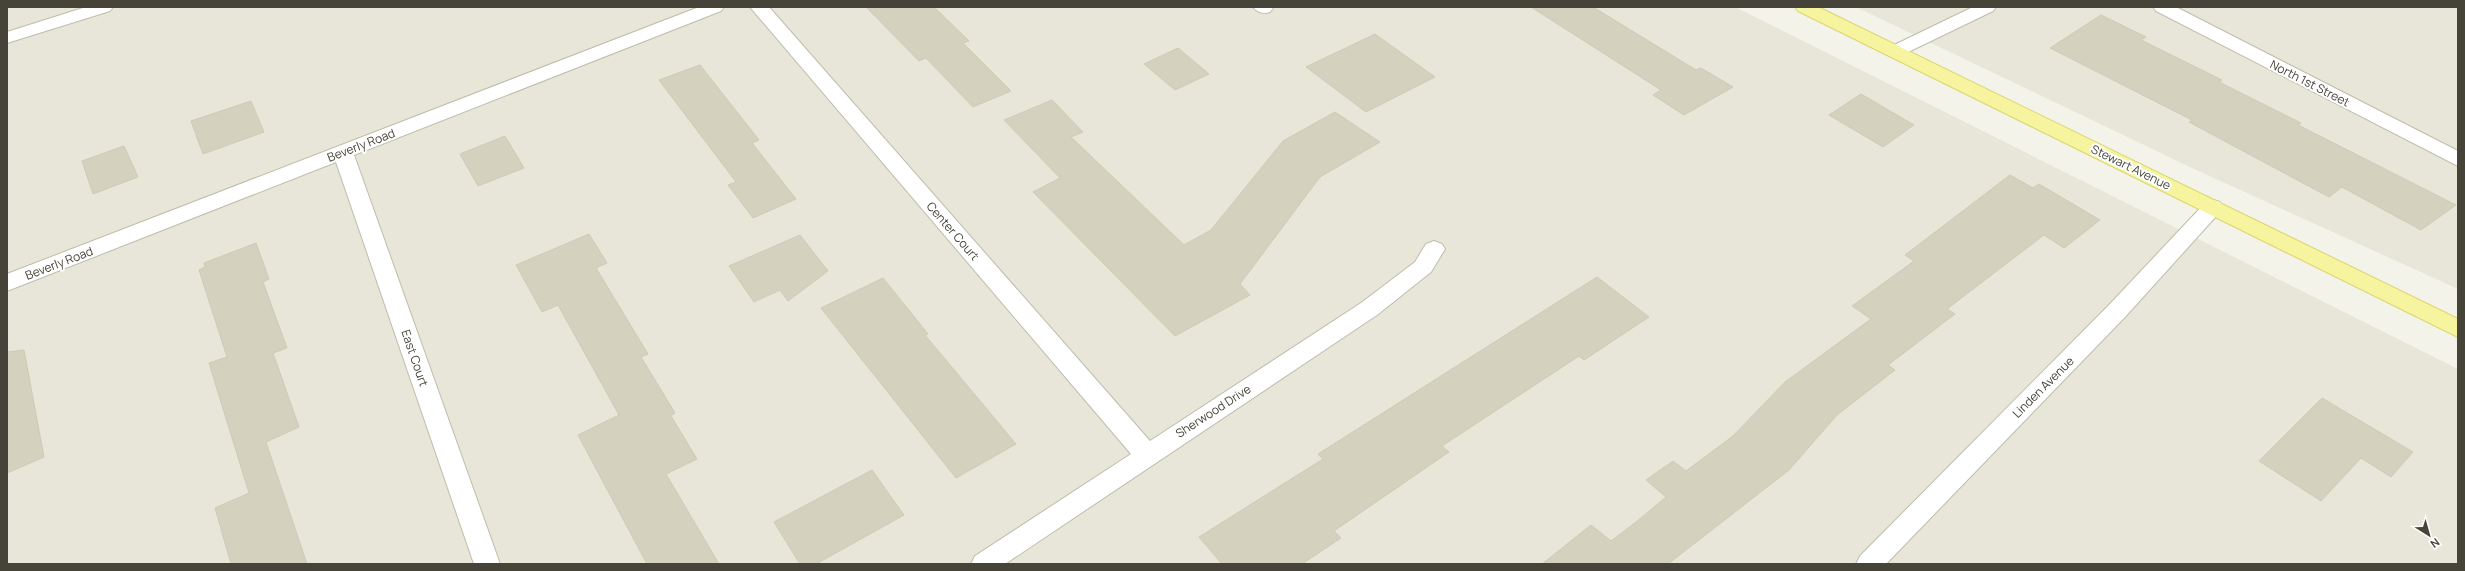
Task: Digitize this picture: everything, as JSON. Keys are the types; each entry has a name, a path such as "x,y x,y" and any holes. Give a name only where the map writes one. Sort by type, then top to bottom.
{"main road":[{"name":"Stewart Avenue","path":"1804,7 2458,329"}],"street":[{"path":"7,38 104,7"},
{"name":"Beverly Road","path":"7,283 715,7"},
{"name":"Center Court","path":"759,7 1147,455"},
{"path":"1896,52 1987,7"},
{"name":"North 1st Street","path":"2162,7 2458,159"},
{"name":"East Court","path":"343,152 487,564"},
{"name":"Linden Avenue","path":"1869,564 2117,311 2212,208"},
{"name":"Sherwood Drive","path":"984,564 1369,309 1423,267 1434,249"}],"shaded area":[{"path":"7,7 1735,7 2458,369 2458,564 7,564"},
{"path":"1856,7 2458,7 2458,289 2192,168"}],"building":[{"path":"866,7 934,7 969,41 963,43 1011,91 973,107 926,58 919,61"},
{"path":"1531,7 1593,7 1696,70 1701,68 1733,87 1684,115 1653,95 1661,90"},
{"path":"2101,15 2146,37 2141,40 2222,80 2219,82 2301,123 2298,125 2456,205 2421,230 2342,187 2329,197 2189,122 2192,120 2050,48"},
{"path":"1375,34 1435,77 1366,112 1306,67"},
{"path":"1178,48 1209,74 1175,90 1144,64"},
{"path":"700,65 759,140 752,143 796,199 753,218 728,185 736,182 659,80"},
{"path":"1861,94 1914,125 1883,147 1829,115"},
{"path":"1052,100 1083,132 1071,137 1184,245 1211,230 1283,141 1335,112 1380,142 1320,177 1240,284 1250,295 1175,336 1033,192 1060,178 1004,120"},
{"path":"251,101 264,132 203,154 191,121"},
{"path":"505,136 524,168 478,186 460,154"},
{"path":"124,146 138,177 93,194 82,161"},
{"path":"2010,175 2033,188 2039,184 2100,220 2064,248 2044,235 1947,309 1955,314 1888,365 1895,370 1837,415 1789,470 1668,564 1542,564 1591,525 1611,541 1636,522 1666,497 1646,480 1673,461 1686,471 1733,436 1785,382 1871,319 1852,306 1914,261 1905,255"},
{"path":"589,234 607,263 596,268 648,354 641,357 675,413 671,416 697,459 666,474 719,564 647,564 578,435 619,415 558,305 542,312 516,265"},
{"path":"800,235 828,271 788,301 780,290 754,302 729,266"},
{"path":"256,243 269,279 263,282 287,348 273,353 299,427 266,442 307,564 231,564 215,508 249,493 209,363 227,357 199,270 205,267 204,263"},
{"path":"1597,277 1649,317 1584,360 1579,356 1442,446 1449,452 1334,531 1341,538 1302,564 1222,564 1199,537 1323,459 1318,454"},
{"path":"883,278 928,334 925,335 1016,444 956,478 821,308"},
{"path":"24,350 44,457 7,473 7,352"},
{"path":"2322,398 2413,452 2391,477 2361,458 2321,501 2259,461"},
{"path":"872,470 904,515 816,564 800,564 774,522"}]}
